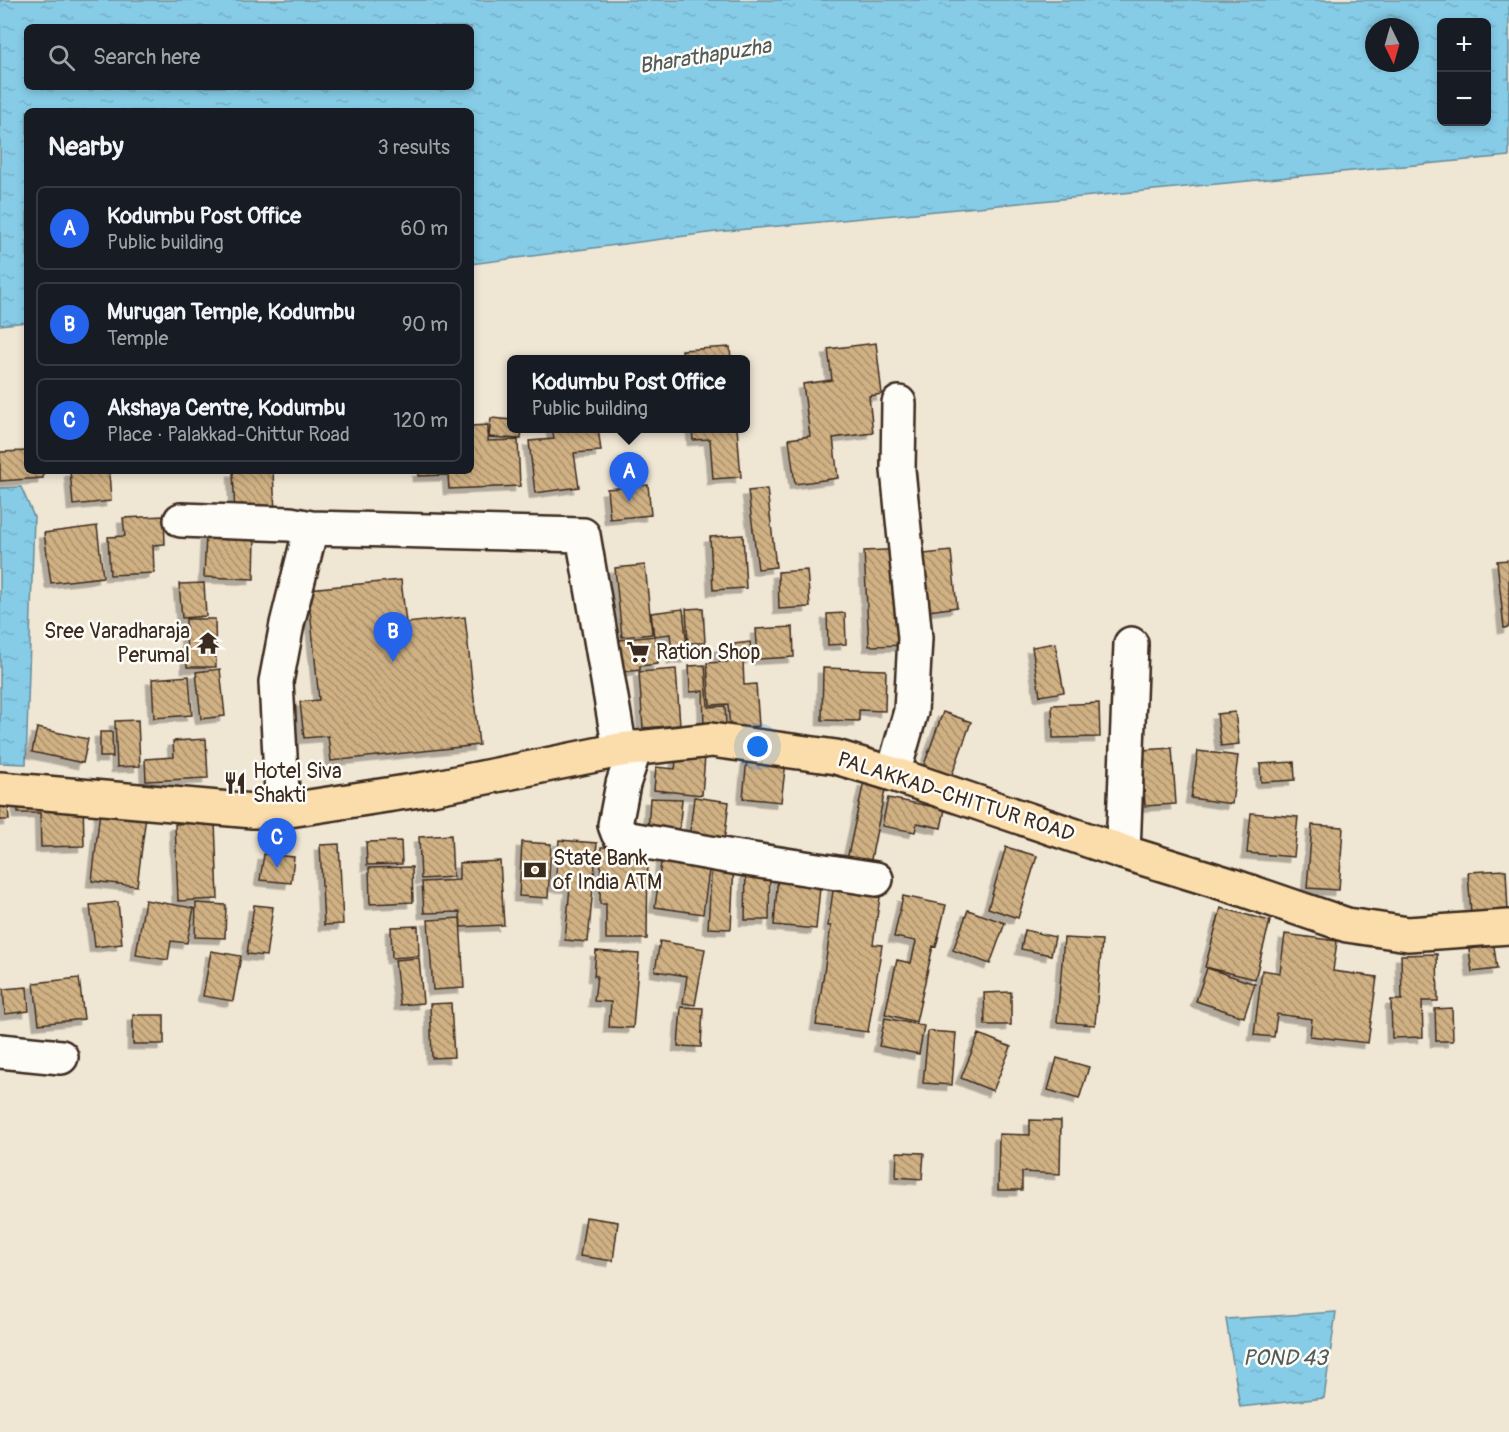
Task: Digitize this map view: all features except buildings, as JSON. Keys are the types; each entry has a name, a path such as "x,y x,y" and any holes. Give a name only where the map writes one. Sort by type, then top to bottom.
{"main road":[{"name":"PALAKKAD-CHITTUR ROAD","path":"0,789 253,811 283,811 432,788 628,749 711,740 836,757 1347,925 1408,934 1509,927"}],"street":[{"path":"893,774 911,711 915,638 898,470 899,403"},
{"path":"181,520 290,524 311,528 583,535 628,749 615,825 618,833 630,839 876,879"},
{"path":"283,811 276,682 287,624 311,528"},
{"path":"1123,852 1131,644"},
{"path":"0,1051 61,1057"}],"water":[{"name":"Bharathapuzha","path":"0,0 1509,0 1509,156 716,232 474,264 474,108 24,108 24,322 0,325"},
{"path":"21,487 34,517 26,764 0,763 0,488"},
{"name":"POND 43","path":"1336,1312 1324,1398 1240,1407 1226,1319"}],"place":[{"name":"Kodumbu Post Office","path":"629,502"},
{"name":"Sree Varadharaja Perumal","path":"208,643"},
{"name":"Ration Shop","path":"638,652"},
{"name":"Murugan Temple, Kodumbu","path":"393,662"},
{"name":"Hotel Siva Shakti","path":"235,783"},
{"name":"Akshaya Centre, Kodumbu","path":"277,868"},
{"name":"State Bank of India ATM","path":"535,870"}]}
